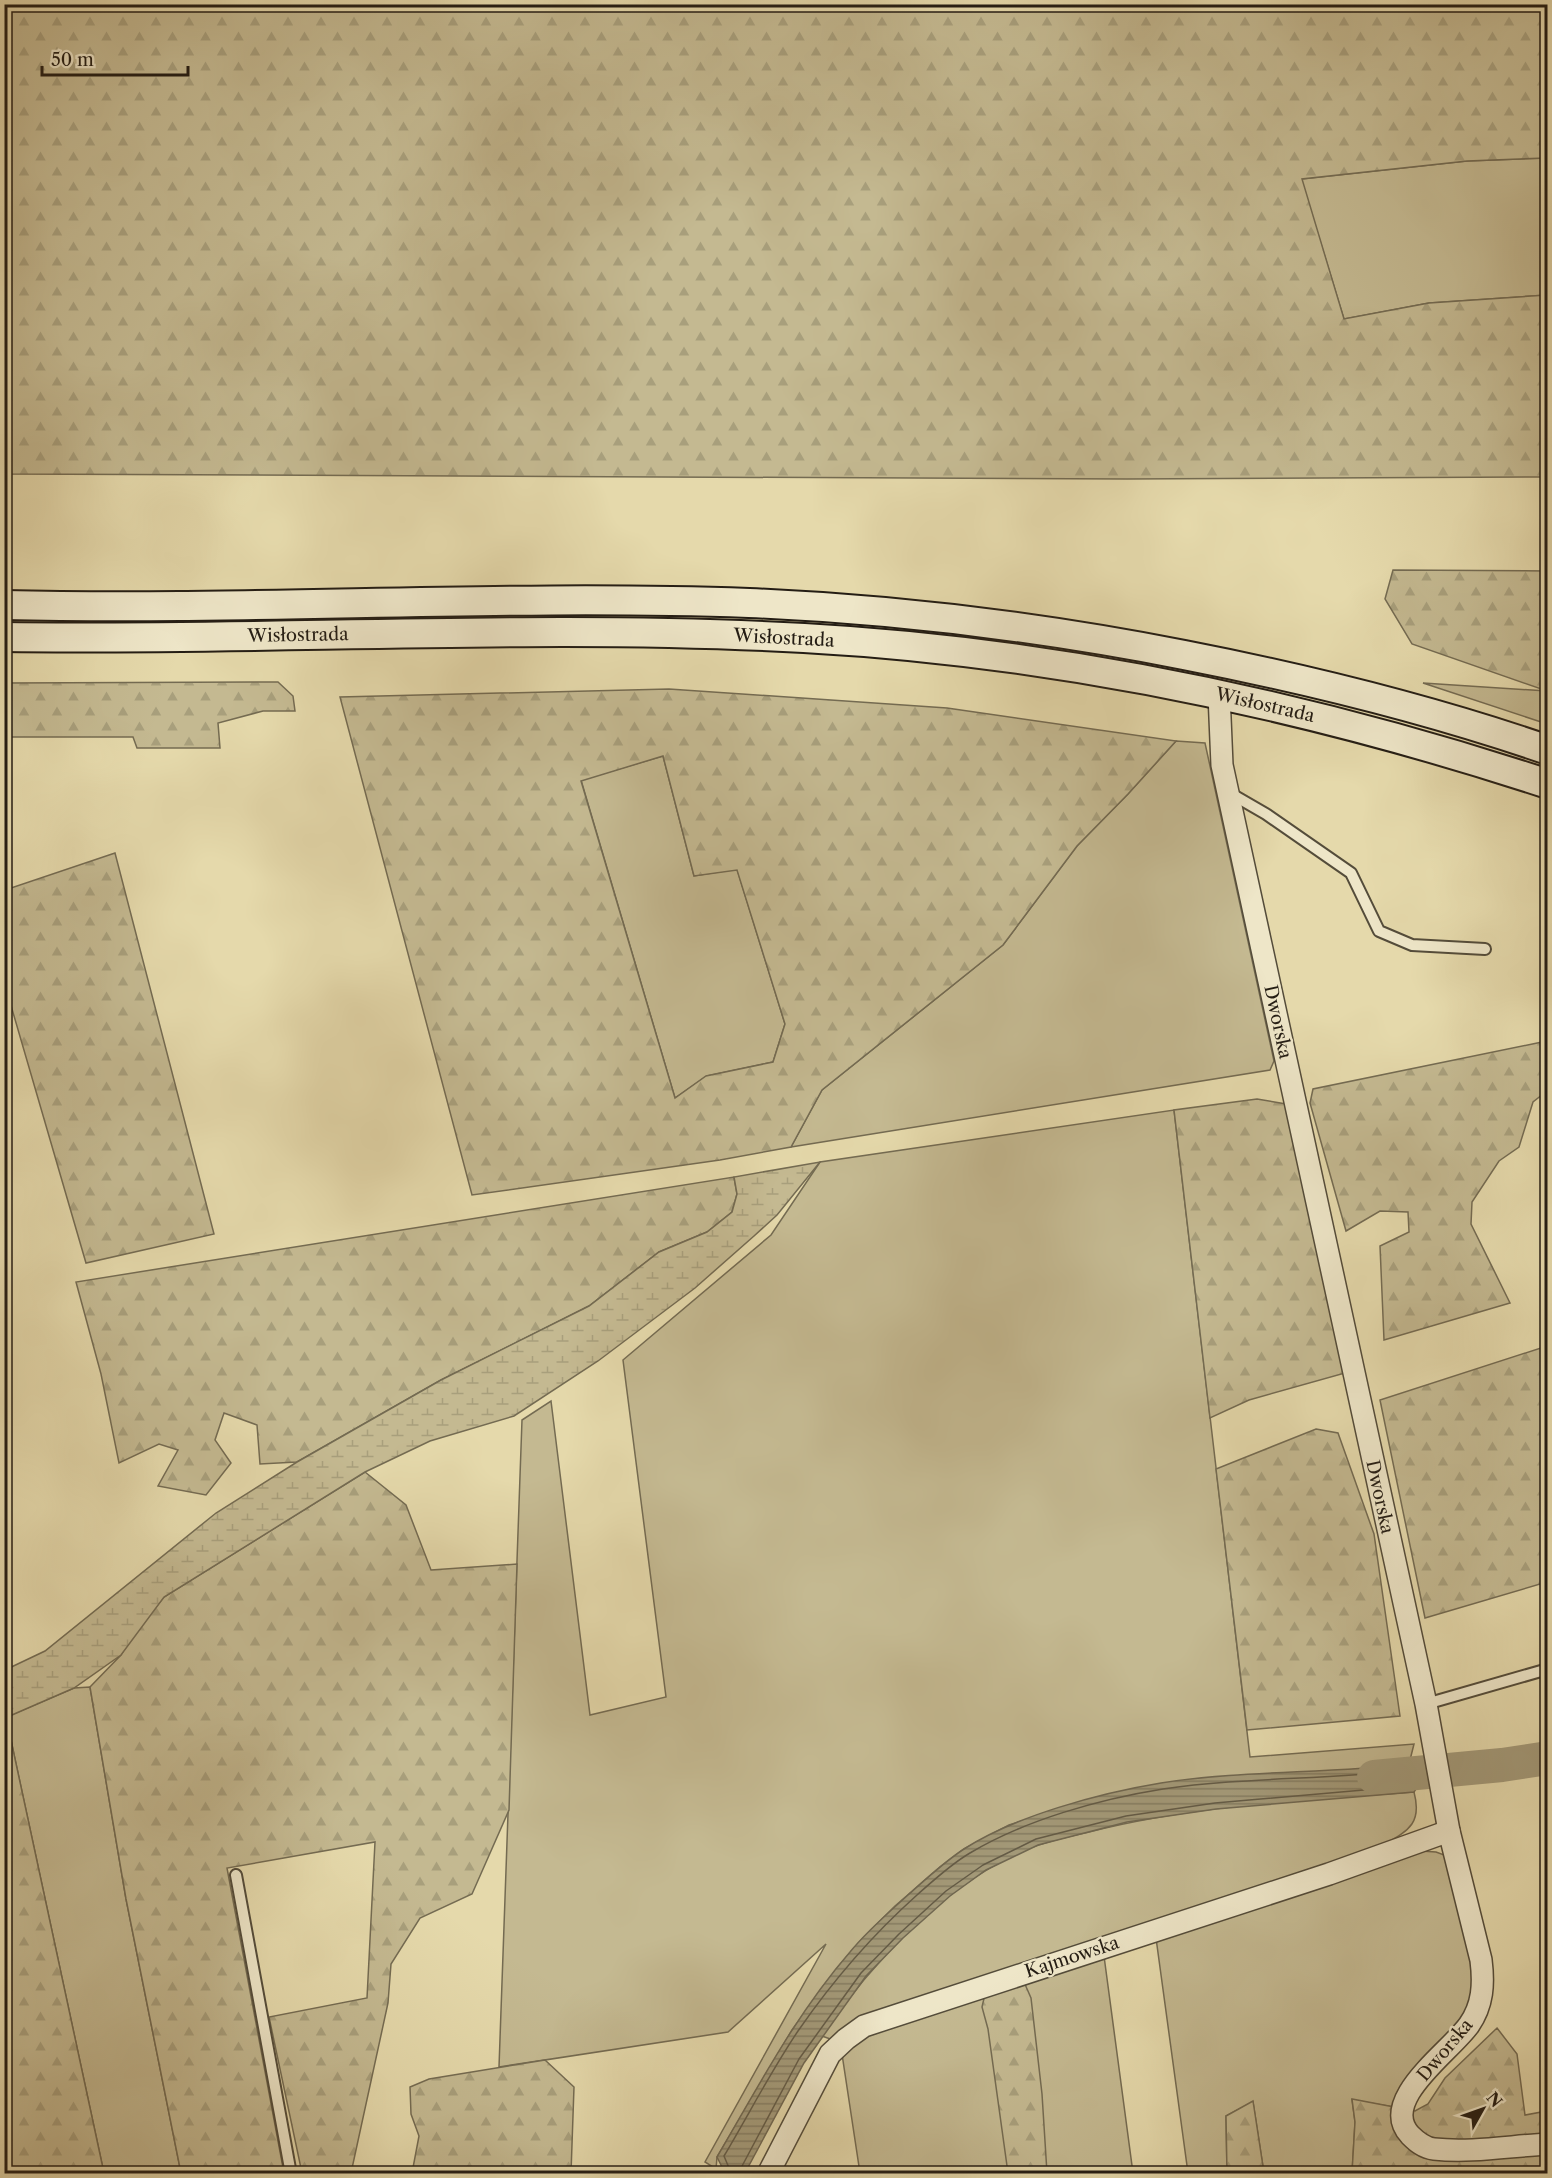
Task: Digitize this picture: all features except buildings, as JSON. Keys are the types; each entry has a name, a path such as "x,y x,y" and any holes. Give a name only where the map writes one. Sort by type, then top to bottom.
{"main road":[{"name":"Wisłostrada","path":"4,605 615,600 752,603 962,620 1107,640 1267,670 1386,700 1548,750"},
{"name":"Wisłostrada","path":"4,637 139,638 595,632 806,638 1014,658 1219,694 1404,739 1548,784"},
{"path":"1219,694 1224,663"}],"street":[{"name":"Dworska","path":"1219,694 1222,765 1426,1704 1449,1831 1481,1960 1482,1992 1479,2004 1468,2026 1416,2083 1401,2112 1402,2121 1413,2139 1431,2148 1464,2149 1548,2144"},
{"name":"Kajmowska","path":"768,2174 830,2054 864,2026 1329,1874 1449,1831"}],"lane":[{"path":"1228,792 1266,814 1351,873 1379,931 1412,945 1485,949"},
{"path":"1426,1704 1548,1669"},
{"path":"236,1875 291,2174"}],"green space":[{"path":"5,4 1547,5 1547,158 1467,161 1302,179 1344,319 1429,303 1547,295 1547,477 1127,479 5,474"},
{"path":"1547,158 1547,295 1429,303 1344,319 1301,179 1467,161"},
{"path":"1393,570 1547,571 1547,691 1412,644 1385,599"},
{"path":"278,682 293,696 295,711 263,711 218,723 220,748 137,748 133,737 5,737 5,683"},
{"path":"1423,683 1547,691 1547,724"},
{"path":"669,689 947,708 1176,741 1077,846 1003,945 822,1090 791,1147 720,1160 472,1195 340,697","holes":["663,756 694,876 737,870 785,1024 773,1062 706,1076 675,1098 581,781"]},
{"path":"1176,741 1205,743 1274,1061 1270,1070 791,1147 822,1090 1003,945 1077,846"},
{"path":"663,756 694,876 737,869 785,1024 773,1062 707,1076 675,1098 581,780"},
{"path":"115,853 214,1234 86,1263 5,985 5,890"},
{"path":"1547,1041 1547,1091 1533,1102 1519,1147 1499,1161 1472,1202 1471,1224 1510,1303 1384,1340 1380,1246 1409,1232 1408,1212 1380,1211 1346,1231 1310,1103 1313,1089"},
{"path":"1257,1099 1286,1104 1345,1373 1249,1400 1210,1418 1174,1110"},
{"path":"1174,1110 1250,1757 1414,1744 1409,1764 1110,1794 1009,1825 964,1849 895,1906 838,1967 792,2030 717,2157 716,2169 705,2162 826,1944 728,2032 499,2067 522,1420 551,1401 590,1715 666,1697 623,1360 771,1235 820,1162"},
{"path":"820,1162 777,1215 754,1236 695,1288 598,1361 514,1416 430,1441 365,1472 164,1597 121,1655 74,1688 5,1718 5,1670 45,1651 216,1513 297,1462 441,1380 589,1306 659,1252 707,1232 732,1212 737,1194 734,1177"},
{"path":"734,1177 737,1194 732,1212 707,1232 659,1252 589,1306 441,1380 297,1462 260,1464 257,1425 224,1413 215,1440 231,1463 206,1495 158,1486 178,1450 159,1444 119,1463 101,1374 76,1282"},
{"path":"1547,1346 1547,1582 1425,1618 1380,1400"},
{"path":"1316,1429 1338,1433 1374,1534 1400,1716 1247,1730 1216,1469"},
{"path":"365,1472 406,1505 431,1570 517,1564 509,1810 472,1894 420,1918 391,1964 388,2003 351,2173 302,2173 269,2017 367,1998 375,1842 227,1868 284,2173 181,2173 126,1899 90,1687 121,1655 132,1636 164,1597"},
{"path":"90,1687 126,1899 181,2173 104,2173 6,1717 74,1688"},
{"path":"6,1717 104,2173 5,2173 4,1718"},
{"path":"1414,1792 1416,1811 1412,1824 1385,1844 833,2040 822,2036 883,1957 933,1909 959,1888 987,1870 1025,1850 1070,1836 1169,1815 1250,1805"},
{"path":"1421,1851 1436,1852 1447,1856 1466,1926 1474,1991 1469,2010 1394,2107 1352,2100 1355,2122 1352,2173 1264,2173 1253,2102 1226,2116 1227,2173 1188,2173 1156,1938"},
{"path":"1104,1956 1133,2173 860,2173 842,2054 861,2039 885,2029"},
{"path":"1024,1982 1031,1998 1042,2094 1047,2173 1008,2173 988,2029 982,2007 985,1994"},
{"path":"1497,2028 1517,2054 1525,2115 1547,2111 1547,2173 1352,2173 1355,2122 1352,2099 1415,2111 1428,2104 1445,2078"},
{"path":"545,2060 574,2087 571,2173 412,2173 419,2136 411,2114 410,2087 429,2079"},
{"path":"1253,2101 1264,2173 1227,2173 1226,2116"}],"water":[{"path":"1409,1764 1421,1773 1422,1780 1414,1792 1216,1809 1127,1822 1038,1845 986,1870 950,1896 903,1938 866,1976 804,2063 746,2171 722,2173 723,2169 717,2157 812,2000 857,1944 878,1922 949,1859 964,1849 1033,1816 1137,1787 1223,1776"}],"waterway":[{"path":"1374,1777 1502,1765 1548,1758"}]}
